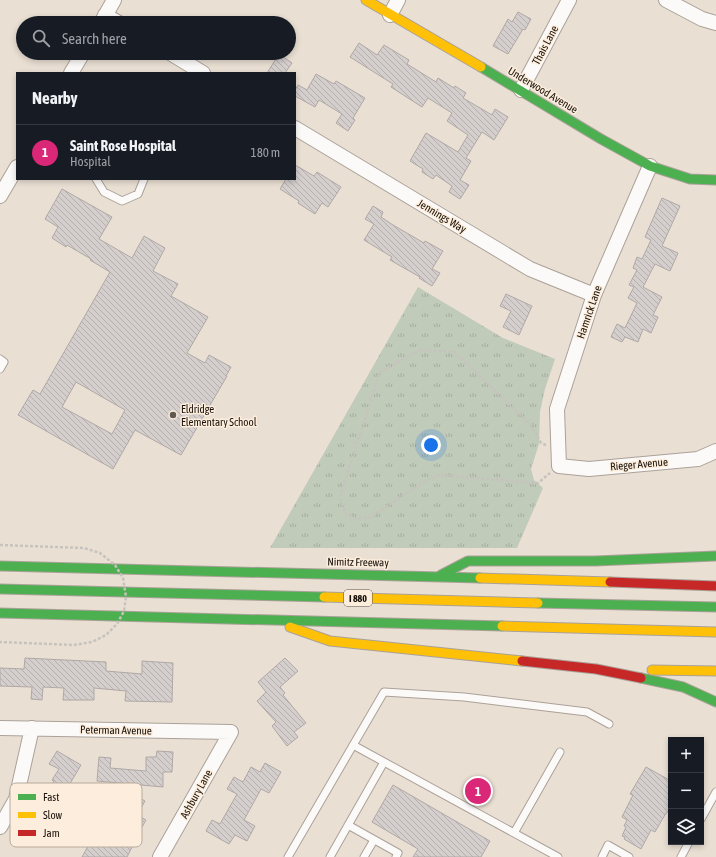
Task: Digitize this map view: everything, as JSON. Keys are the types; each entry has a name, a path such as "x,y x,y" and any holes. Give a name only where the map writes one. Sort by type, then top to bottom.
{"main road":[{"name":"Underwood Avenue","path":"366,0 650,166 690,179 716,180"},
{"path":"438,576 468,561 596,561 716,555"},
{"name":"Nimitz Freeway","path":"0,566 438,576 716,586"},
{"name":"I 880","path":"0,589 716,607"},
{"name":"I 880","path":"0,613 716,632"},
{"path":"270,620 330,641 596,670 683,687 716,702"},
{"path":"596,670 716,671"}],"street":[{"path":"105,16 114,0"},
{"path":"390,15 398,0"},
{"name":"Thais Lane","path":"521,90 570,0"},
{"path":"666,0 702,19 716,23"},
{"path":"72,72 79,60"},
{"path":"182,60 201,72"},
{"name":"Jennings Way","path":"296,129 530,269 594,294"},
{"name":"Hamrick Lane","path":"559,466 557,409 594,294 650,166"},
{"path":"0,196 16,169"},
{"name":"Rieger Avenue","path":"559,466 588,469 698,459 716,451"},
{"name":"Peterman Avenue","path":"0,728 231,732"},
{"path":"20,783 32,728"},
{"name":"Ashbury Lane","path":"160,857 231,732"},
{"path":"0,827 10,810"}],"lane":[{"path":"97,180 104,192 122,201 138,194 144,180"},
{"path":"0,359 4,362 0,369"},
{"path":"288,857 384,692 464,697 587,712 609,724"},
{"path":"353,745 558,857"},
{"path":"514,833 560,752"},
{"path":"330,857 384,762"},
{"path":"704,814 716,792"},
{"path":"348,825 398,853 396,857"},
{"path":"364,857 374,840"},
{"path":"602,857 608,845 629,857"},
{"path":"680,857 687,845"}],"path":[{"path":"559,448 541,444 532,426 455,352 420,350 380,372 340,496 344,513 356,519 371,517 427,480 440,475 538,483 559,466"},
{"path":"0,545 84,548 100,553 115,565 123,578 126,597 124,611 117,624 106,635 92,642 74,645 0,642"}],"green space":[{"path":"418,287 503,338 555,359 545,389 540,412 539,444 531,469 534,480 543,488 517,548 270,548"}],"building":[{"path":"518,12 531,19 508,54 493,46 508,19 512,22"},
{"path":"359,43 377,55 384,45 409,60 407,64 436,82 438,78 454,88 455,86 466,93 463,98 492,115 495,109 508,117 494,140 482,132 466,158 471,161 460,180 469,185 460,199 449,192 452,186 436,175 433,179 422,172 423,169 410,161 426,133 458,152 468,135 447,121 452,113 428,98 422,107 391,87 393,84 350,57"},
{"path":"275,60 288,60 292,63 286,72 268,72"},
{"path":"316,74 334,84 336,81 365,98 353,118 355,120 348,131 336,123 342,114 319,100 315,107 296,97 296,88 298,85 307,90"},
{"path":"296,166 314,176 317,172 341,187 328,207 322,203 315,214 298,203 299,201 280,189 285,180 296,180"},
{"path":"62,189 112,217 99,239 132,258 144,236 165,248 153,271 178,284 171,296 208,317 187,353 205,363 209,355 231,367 181,455 135,430 113,469 18,415 33,390 40,394 110,272 90,260 91,259 67,245 66,247 52,238 58,227 45,219","holes":["76,382 125,410 112,434 62,407"]},
{"path":"662,198 680,206 662,246 678,253 670,271 655,264 643,287 662,297 653,315 658,317 651,333 643,329 638,342 625,337 622,342 611,337 617,324 625,328 637,303 628,298 634,287 629,285 637,270 633,268 637,257 642,259 651,240 645,237"},
{"path":"373,206 383,212 381,217 393,225 424,243 425,241 443,251 432,269 440,273 432,286 419,278 420,277 390,260 392,257 364,240 374,224 365,219"},
{"path":"506,294 532,306 519,335 503,327 511,311 500,306"},
{"path":"25,658 106,662 106,671 142,674 142,661 173,663 172,702 125,701 126,691 94,688 94,700 63,700 64,688 43,687 42,700 31,699 32,687 0,686 0,668 24,669"},
{"path":"285,658 298,671 280,687 285,693 283,695 306,723 294,732 298,737 287,746 272,726 276,722 257,701 266,692 258,682"},
{"path":"57,751 81,765 70,783 53,783 54,781 52,780 59,769 49,764"},
{"path":"157,751 173,752 172,772 163,772 163,787 142,785 142,783 97,781 99,757 111,758 110,768 146,771 146,757 156,757"},
{"path":"265,763 281,772 269,793 261,789 244,820 255,826 247,841 235,835 229,844 206,831 212,820 220,824 237,794 227,789 234,777 243,782 251,767 260,772"},
{"path":"646,767 668,779 668,811 655,832 651,830 641,849 624,839 625,837 622,836 627,820 622,817 633,795 630,794"},
{"path":"393,785 490,841 481,857 413,857 418,849 372,822"},
{"path":"142,799 145,801 142,806"},
{"path":"142,818 146,820 142,827"},
{"path":"88,847 132,847 127,857 82,857"}],"traffic: fast":[{"path":"481,67 601,139 650,166 690,179 716,180"},
{"path":"441,575 468,561 595,561 716,556"},
{"path":"0,566 480,578"},
{"path":"0,589 324,597"},
{"path":"538,603 716,607"},
{"path":"0,613 502,626"},
{"path":"641,678 683,687 716,702"}],"traffic: slow":[{"path":"366,0 481,67"},
{"path":"480,578 610,582"},
{"path":"324,597 538,603"},
{"path":"502,626 716,632"},
{"path":"290,627 330,641 522,661"},
{"path":"652,670 716,671"}],"traffic: jam":[{"path":"610,582 716,586"},
{"path":"522,661 596,669 641,678"}],"place":[{"name":"Eldridge Elementary School","path":"173,415"},
{"name":"Saint Rose Hospital","path":"478,791"}]}
